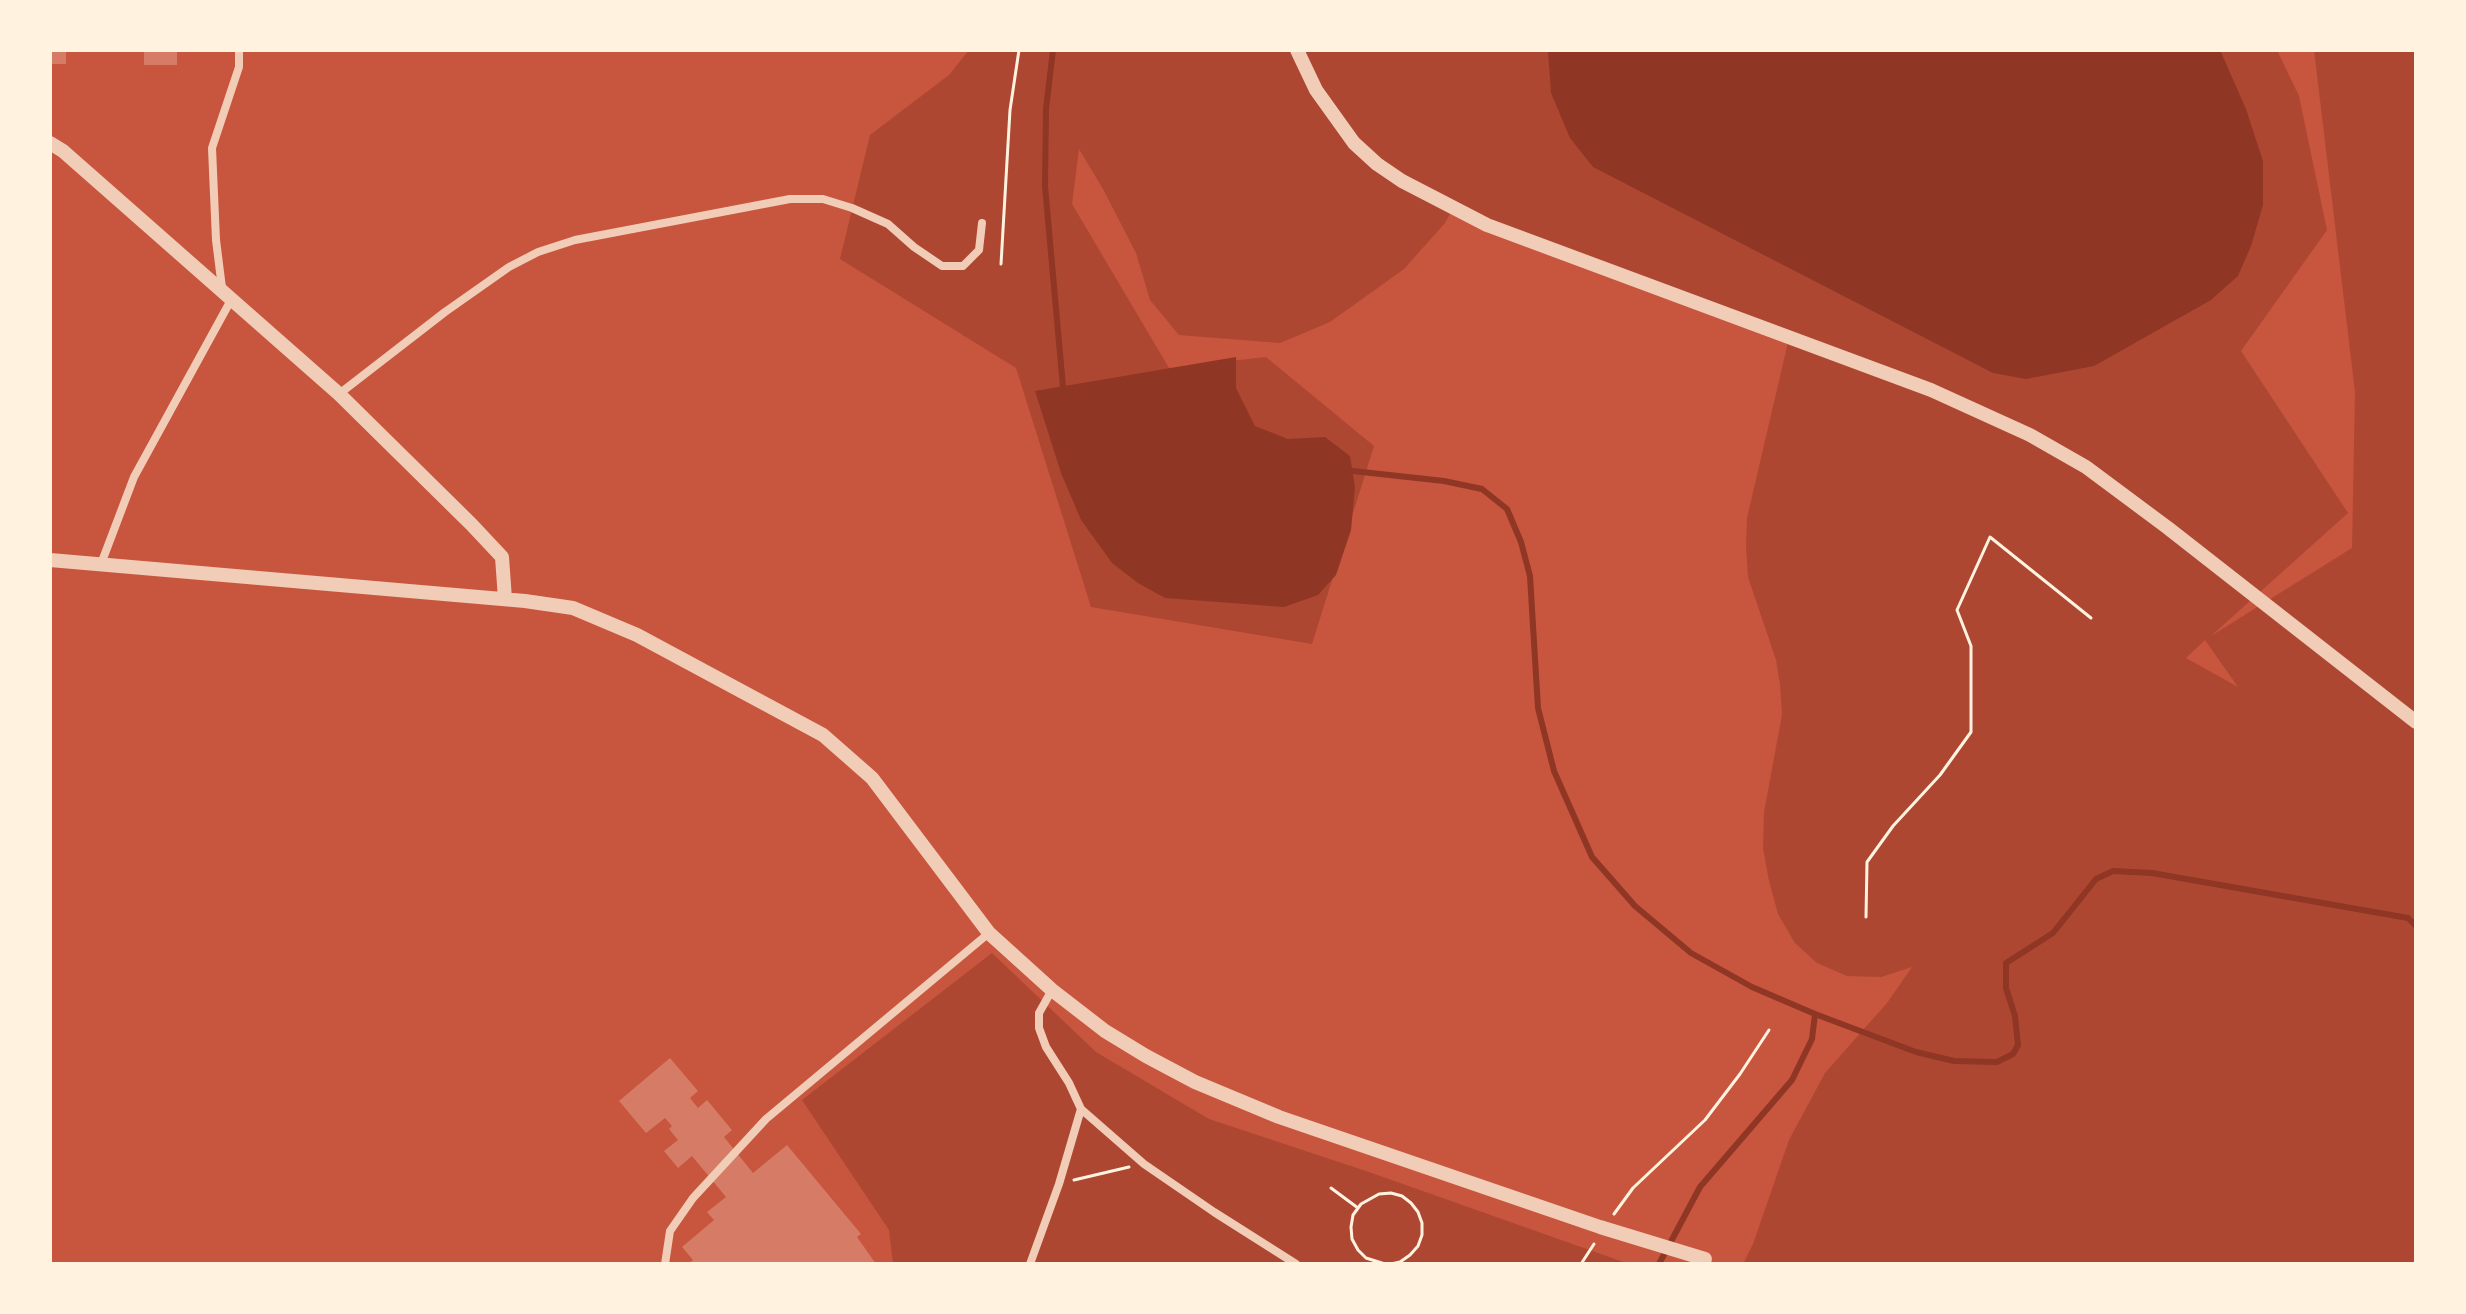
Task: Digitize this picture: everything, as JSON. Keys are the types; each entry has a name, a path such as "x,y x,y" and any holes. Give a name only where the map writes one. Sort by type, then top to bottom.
{"street":[{"path":"100,565 134,477 227,295 216,240 212,148 239,67 239,50"},
{"path":"1297,50 1316,90 1354,143 1402,181 1487,225 1931,390 2030,435 2086,467 2416,722"},
{"path":"50,143 63,151 339,394 502,557 505,599"},
{"path":"339,394 509,267 538,252 575,240 790,199 823,199 888,224 942,266 963,266 979,250 982,223"},
{"path":"50,560 505,599 573,608 637,635 823,735 872,778 989,933 1052,990 1105,1031 1146,1056 1230,1098 1279,1117 1602,1230 1710,1261"},
{"path":"665,1264 670,1231 693,1198 766,1119 989,933"},
{"path":"1052,990 1039,1013 1039,1028 1046,1047 1081,1109 1144,1164 1296,1264"},
{"path":"1030,1264 1059,1184 1081,1109"}],"path":[{"path":"1001,264 1010,110 1019,50"},
{"path":"1866,917 1867,862 1893,826 1940,775 1971,732 1971,646 1957,610 1990,537 2091,618"},
{"path":"1581,1264 1633,1188 1705,1120 1769,1030"},
{"path":"1059,1184 1144,1164"},
{"path":"1331,1188 1358,1208"},
{"path":"1385,1264 1366,1258 1358,1250 1352,1239 1353,1215 1368,1198 1391,1193 1411,1203 1422,1223 1418,1246 1400,1262 1391,1264"}],"shaded area":[{"path":"969,50 2277,50 2299,96 2327,230 2241,351 2348,513 2211,636 2352,548 2355,392 2314,50 2416,50 2416,1264 1743,1264 1753,1244 1789,1140 1825,1073 1887,1003 1912,967 1881,977 1847,976 1817,963 1795,943 1778,914 1769,881 1763,848 1764,812 1782,715 1776,660 1748,577 1747,518 1789,338 1453,208 1445,223 1404,269 1330,322 1280,343 1179,335 1150,300 1136,253 1079,149 1072,204 1169,368 1266,357 1374,446 1312,644 1091,607 1016,368 840,259 870,135 949,75","holes":["2205,640 2238,687 2186,658"]},
{"path":"2220,50 2246,109 2263,161 2263,205 2238,276 2211,300 2094,366 2026,379 1993,373 1593,167 1570,138 1551,93 1548,51"},
{"path":"1236,357 1236,388 1255,426 1288,439 1325,437 1350,456 1355,487 1351,530 1336,575 1318,595 1284,607 1165,598 1112,563 1081,520 1061,473 1035,391"},
{"path":"992,953 1096,1052 1209,1119 1629,1264 893,1264 889,1230 802,1100"}],"building":[{"path":"50,50 66,50 66,64 50,64"},
{"path":"144,50 177,50 177,65 144,65"},
{"path":"670,1058 698,1091 690,1098 698,1108 707,1100 732,1130 724,1137 753,1173 787,1145 861,1234 857,1237 876,1264 688,1264 693,1260 682,1247 714,1220 707,1212 726,1197 692,1156 678,1168 664,1151 678,1140 665,1118 646,1133 619,1101"}],"waterway":[{"path":"1053,50 1046,109 1045,186 1063,387"},
{"path":"1353,471 1444,481 1482,489 1507,509 1521,542 1530,576 1538,708 1554,771 1592,857 1635,906 1691,953 1752,987 1815,1014 1916,1052 1954,1061 1997,1062 2013,1054 2018,1045 2015,1016 2006,988 2006,963 2053,933 2096,879 2113,871 2152,873 2408,918 2416,926"},
{"path":"1659,1264 1700,1187 1792,1080 1812,1039 1815,1014"}]}
